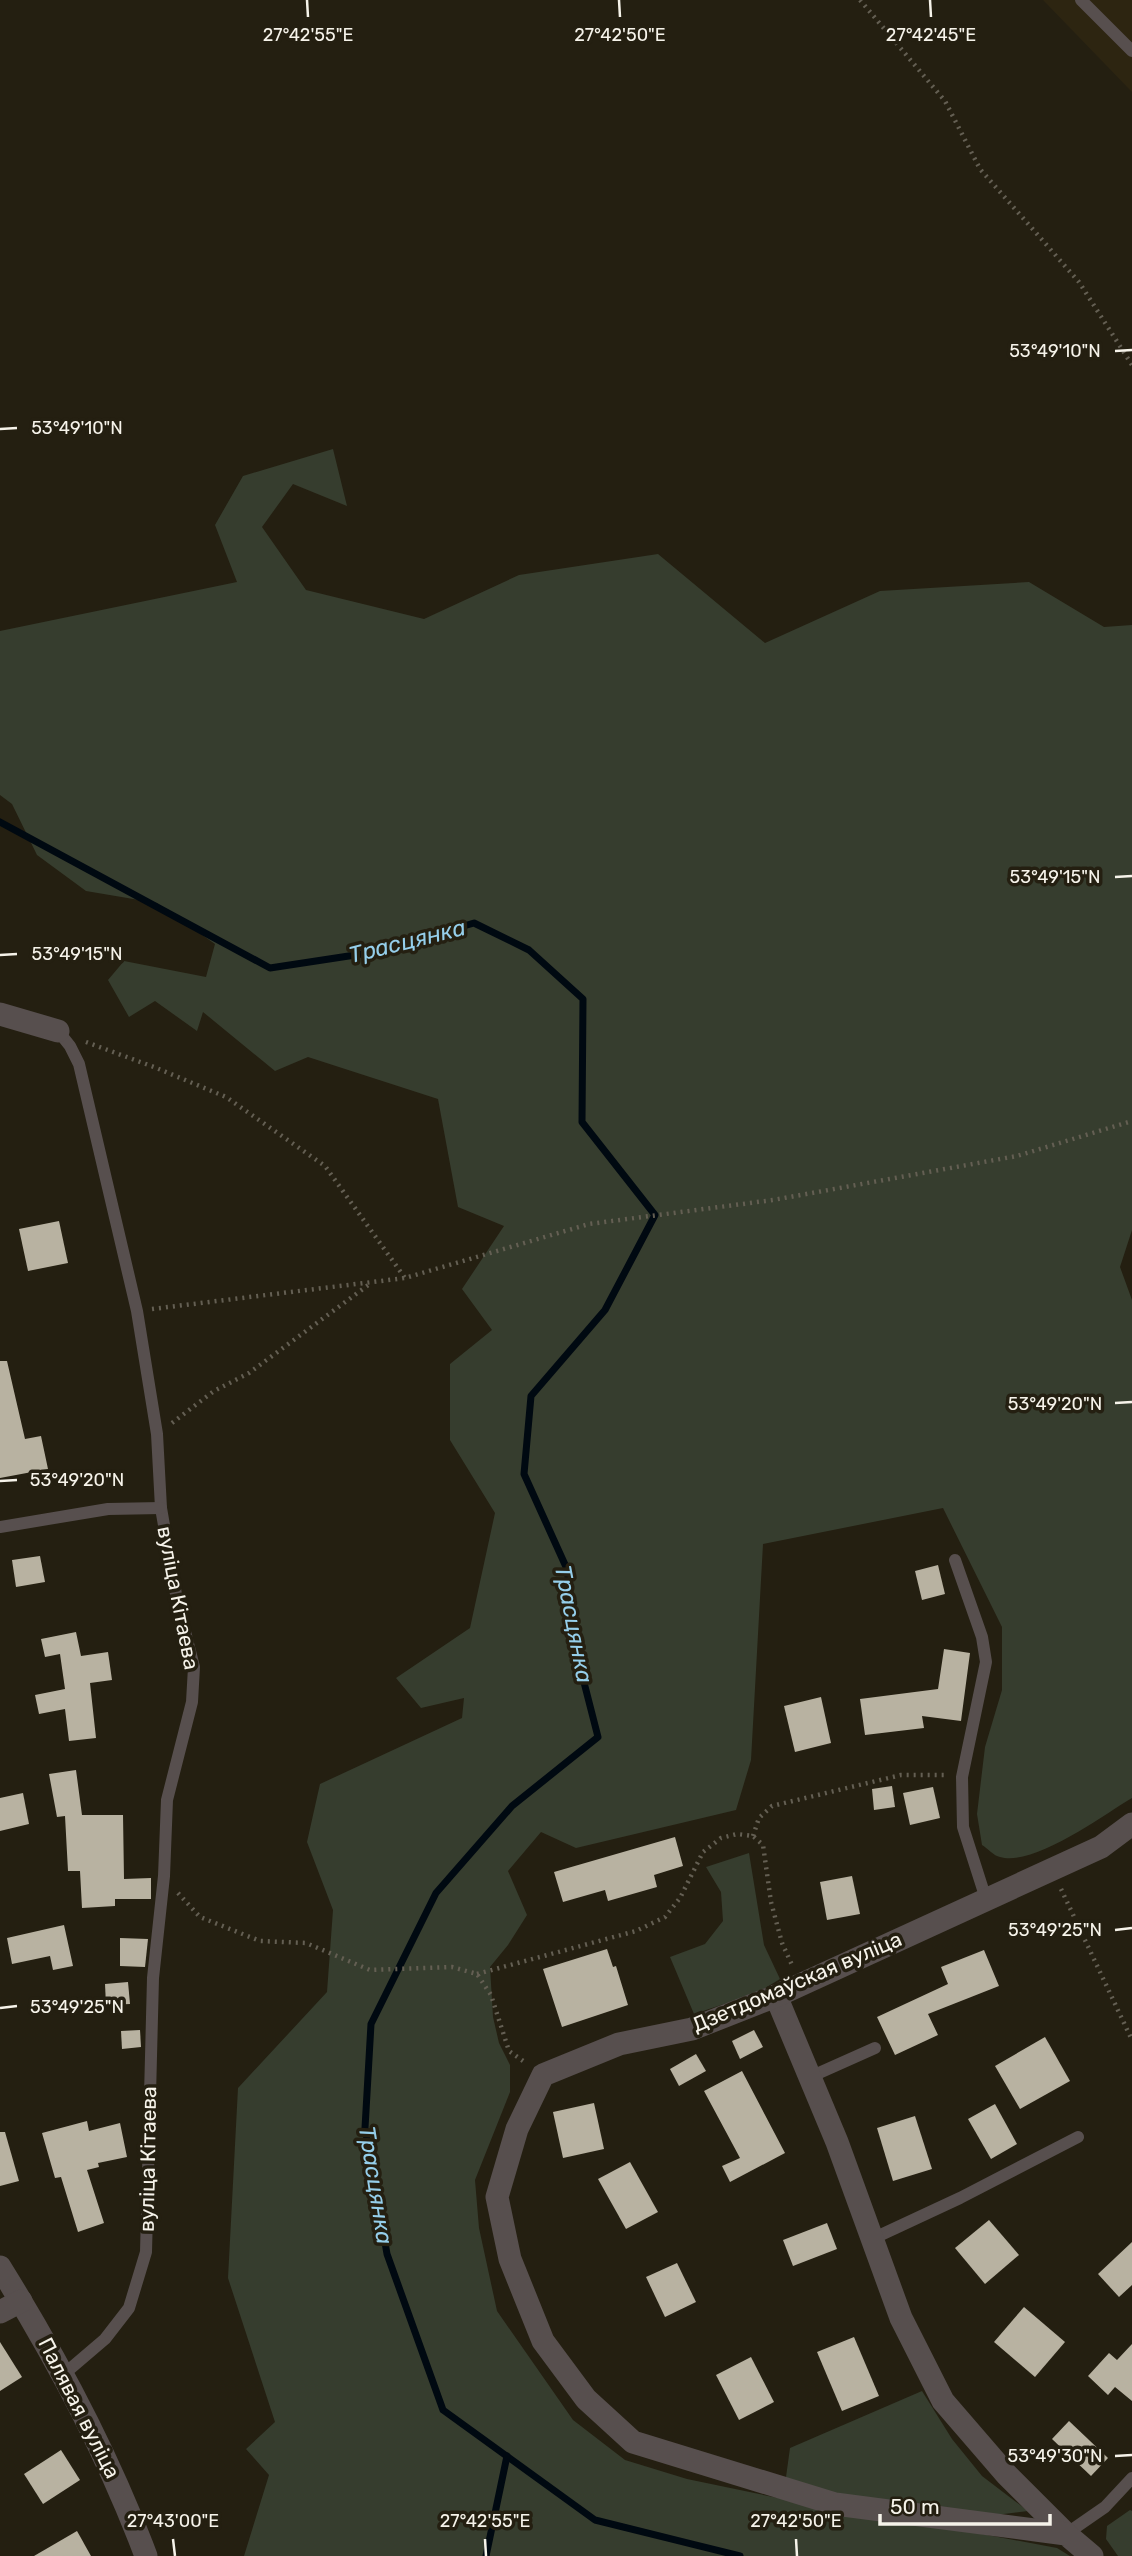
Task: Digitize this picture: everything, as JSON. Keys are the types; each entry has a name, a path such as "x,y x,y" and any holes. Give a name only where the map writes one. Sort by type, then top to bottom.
{"street":[{"path":"0,1014 58,1031"},
{"name":"Дзетдомаўская вуліца","path":"543,2075 619,2044 692,2029 776,1996 1101,1846 1132,1824"},
{"path":"776,1996 810,2077 901,2318 943,2401 1006,2474 1066,2534 1093,2556"},
{"path":"543,2075 517,2129 497,2197 510,2259 543,2340 586,2399 633,2442 835,2504 1066,2534"},
{"name":"Палявая вуліца","path":"0,2267 64,2374 124,2498 146,2556"},
{"path":"0,2312 21,2301"}],"lane":[{"path":"1081,0 1132,51"},
{"name":"вуліца Кітаева","path":"58,1031 79,1064 137,1311 157,1434 161,1508 177,1600 194,1667 192,1702 167,1800 164,1876 153,1978 146,2252 129,2308 105,2339 64,2374"},
{"path":"0,1527 108,1509 161,1508"},
{"path":"956,1560 982,1637 986,1662 962,1777 963,1827 986,1899"},
{"path":"810,2077 875,2048"},
{"path":"872,2239 960,2199 1078,2137"},
{"path":"1066,2534 1105,2507 1132,2478"}],"path":[{"path":"860,0 945,101 980,169 1079,282 1132,366"},
{"path":"58,1031 226,1097 325,1166 405,1278"},
{"path":"137,1311 405,1278 589,1224 773,1200 1017,1156 1132,1121"},
{"path":"157,1434 214,1391 249,1373 371,1283"},
{"path":"753,1836 759,1818 772,1806 901,1775 937,1773 962,1777"},
{"path":"164,1876 200,1917 260,1941 306,1943 370,1970 452,1967 477,1974 636,1931 665,1917 680,1898 703,1852 721,1838 737,1834 753,1836 763,1846 771,1902 782,1943 802,1984"},
{"path":"1051,1869 1132,2040"},
{"path":"477,1974 491,1995 509,2051 543,2075"}],"shaded area":[{"path":"1043,0 1132,0 1132,92"}],"green space":[{"path":"333,449 347,506 293,484 262,527 306,590 424,619 519,575 658,554 765,643 880,591 1029,582 1104,627 1132,625 1132,1230 1120,1267 1132,1300 1132,1798 1068,1838 1031,1854 1014,1858 1000,1857 982,1845 977,1814 985,1747 1002,1690 1002,1627 943,1508 763,1544 751,1760 736,1810 576,1848 541,1832 508,1871 527,1915 490,1967 493,2017 499,2043 510,2065 510,2092 475,2180 479,2228 497,2311 573,2420 625,2460 687,2479 783,2499 790,2448 922,2391 952,2439 982,2476 1028,2511 987,2516 982,2534 1057,2548 1070,2556 244,2556 269,2475 246,2449 275,2422 228,2278 238,2088 327,1992 333,1910 307,1842 320,1784 462,1718 464,1698 421,1708 396,1678 470,1628 495,1513 450,1440 450,1364 492,1330 462,1289 504,1226 458,1207 438,1099 308,1057 275,1071 203,1012 197,1031 155,1001 129,1017 108,980 124,961 206,977 215,944 157,903 86,891 37,855 12,804 0,795 0,631 237,582 215,525 243,476"},
{"path":"749,1853 764,1945 780,1979 757,1993 694,2014 670,1957 705,1944 723,1921 721,1892 706,1867"},
{"path":"1130,2510 1132,2556 1118,2556 1106,2539 1107,2526"}],"building":[{"path":"59,1221 68,1263 28,1271 19,1229"},
{"path":"0,1361 7,1361 25,1439 41,1436 48,1469 0,1478"},
{"path":"40,1556 45,1582 16,1587 12,1560"},
{"path":"938,1565 945,1594 922,1600 915,1571"},
{"path":"76,1632 81,1656 108,1652 112,1680 90,1683 96,1738 69,1741 65,1709 39,1714 35,1695 65,1689 60,1654 45,1657 41,1639"},
{"path":"944,1649 970,1653 961,1721 922,1716 924,1728 865,1735 860,1699 938,1689"},
{"path":"821,1697 831,1743 795,1752 784,1706"},
{"path":"76,1770 82,1815 123,1815 124,1879 151,1878 151,1899 115,1899 115,1906 82,1908 80,1871 68,1871 65,1816 57,1817 49,1774"},
{"path":"892,1786 895,1807 874,1810 872,1789"},
{"path":"933,1787 940,1818 910,1825 903,1793"},
{"path":"23,1793 29,1824 0,1831 0,1798"},
{"path":"675,1837 683,1866 654,1875 657,1887 608,1901 605,1890 563,1902 554,1872"},
{"path":"852,1876 860,1914 827,1920 820,1882"},
{"path":"64,1925 73,1966 53,1970 50,1956 12,1964 7,1938"},
{"path":"120,1938 148,1939 145,1967 120,1966"},
{"path":"607,1949 613,1967 616,1966 628,2005 562,2027 543,1969"},
{"path":"984,1950 999,1986 928,2014 938,2035 895,2055 877,2017 948,1984 941,1967"},
{"path":"128,1982 130,2004 106,2005 105,1984"},
{"path":"140,2030 141,2047 122,2049 121,2031"},
{"path":"754,2030 763,2047 740,2059 732,2041"},
{"path":"1045,2037 1070,2081 1020,2109 995,2066"},
{"path":"696,2054 706,2071 679,2086 670,2069"},
{"path":"742,2071 785,2153 730,2182 722,2166 740,2158 704,2091"},
{"path":"594,2103 604,2149 563,2158 553,2112"},
{"path":"995,2104 1017,2144 991,2159 968,2119"},
{"path":"915,2116 932,2169 893,2181 877,2128"},
{"path":"87,2121 89,2131 120,2123 127,2157 98,2163 99,2167 87,2170 104,2223 78,2232 61,2177 55,2178 42,2133"},
{"path":"0,2132 5,2132 19,2181 0,2186"},
{"path":"630,2162 658,2212 626,2229 598,2179"},
{"path":"989,2220 1019,2255 985,2284 955,2248"},
{"path":"827,2223 837,2249 793,2266 783,2240"},
{"path":"1132,2242 1132,2285 1119,2297 1098,2274"},
{"path":"677,2263 696,2302 665,2317 646,2277"},
{"path":"1024,2307 1065,2342 1035,2377 994,2342"},
{"path":"854,2337 879,2396 842,2411 817,2352"},
{"path":"0,2342 22,2377 0,2391"},
{"path":"1132,2344 1132,2401 1115,2387 1108,2395 1088,2376 1109,2353 1117,2360"},
{"path":"751,2357 774,2402 739,2420 716,2375"},
{"path":"1069,2421 1108,2458 1091,2476 1052,2439"},
{"path":"61,2450 80,2480 43,2504 24,2474"},
{"path":"77,2531 91,2556 34,2556"}],"waterway":[{"name":"Трасцянка","path":"0,822 270,968 375,952 474,923 529,950 583,999 582,1122 655,1215 605,1310 531,1396 524,1474 567,1569 578,1659 598,1737 512,1806 436,1893 371,2024 365,2128 387,2254 443,2410 595,2520 740,2556"},
{"path":"486,2556 507,2456"}]}
